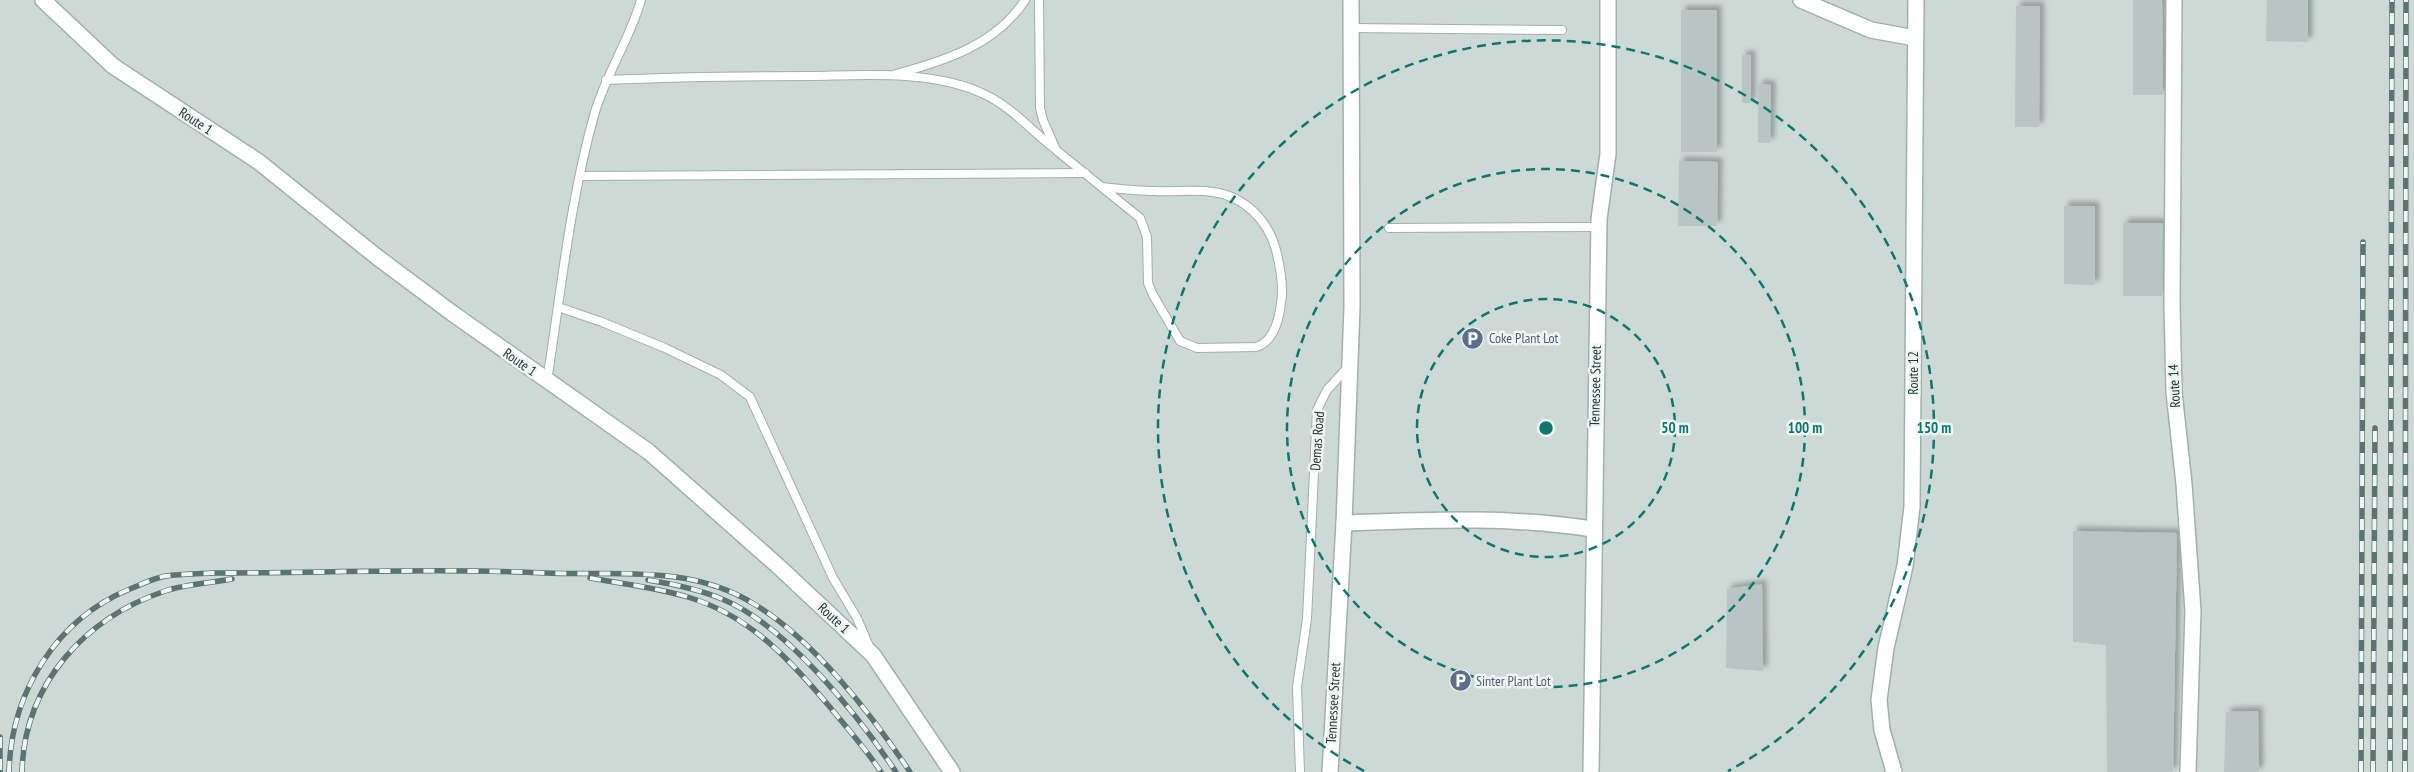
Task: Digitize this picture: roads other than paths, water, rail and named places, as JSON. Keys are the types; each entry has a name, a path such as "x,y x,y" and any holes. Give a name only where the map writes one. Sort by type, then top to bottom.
{"street":[{"name":"Route 1","path":"43,0 113,66 259,162 377,257 547,381 649,452 778,566 873,655 952,772"},
{"path":"1350,365 1352,269 1351,0"},
{"name":"Tennessee Street","path":"1591,772 1592,529 1599,227 1608,154 1608,0"},
{"path":"1801,0 1871,30 1915,38"},
{"name":"Route 12","path":"1894,772 1882,730 1879,700 1886,648 1905,566 1912,507 1916,0"},
{"name":"Route 14","path":"2174,0 2172,304 2174,392 2184,484 2193,611 2188,772"},
{"name":"Tennessee Street","path":"1330,772 1344,523 1350,365"},
{"path":"1344,523 1475,519 1537,522 1592,529"}],"lane":[{"path":"547,381 580,176 596,111 606,80 630,36 642,0"},
{"path":"891,75 948,58 982,41 1009,21 1025,0"},
{"path":"1039,0 1040,108 1056,150"},
{"path":"1351,28 1562,30"},
{"path":"606,80 723,76 891,75 956,84 987,95 1003,105 1056,150 1140,218 1145,226 1147,237 1148,282 1153,295 1180,341 1197,348 1256,347 1264,344 1269,339 1278,321 1282,298 1278,259 1269,231 1254,212 1228,195 1213,192 1156,191 1102,187"},
{"path":"580,176 1085,173"},
{"path":"1389,228 1599,227"},
{"path":"558,307 602,322 665,348 721,375 750,397 834,578 858,618 873,655"},
{"name":"Demas Road","path":"1300,772 1297,686 1307,619 1318,410 1328,390 1350,365"}],"railway":[{"path":"2390,772 2392,0"},
{"path":"2405,772 2406,0"},
{"path":"2361,772 2363,242"},
{"path":"2373,772 2375,428"},
{"path":"9,772 18,714 42,662 60,639 80,619 104,602 130,589 162,577 183,574 420,571 652,575 678,577 730,591 776,619 819,658 859,703 910,772"},
{"path":"590,578 654,589 691,598 713,606 751,628 799,672 829,706 881,772"},
{"path":"22,772 25,740 34,710 47,683 64,659 85,637 109,618 136,603 165,591 232,579"},
{"path":"648,580 685,587 722,599 771,629 795,650 841,699 896,772"},
{"path":"0,737 0,772"}],"place":[{"name":"Coke Plant Lot","path":"1473,338"},
{"name":"Sinter Plant Lot","path":"1460,681"}]}
